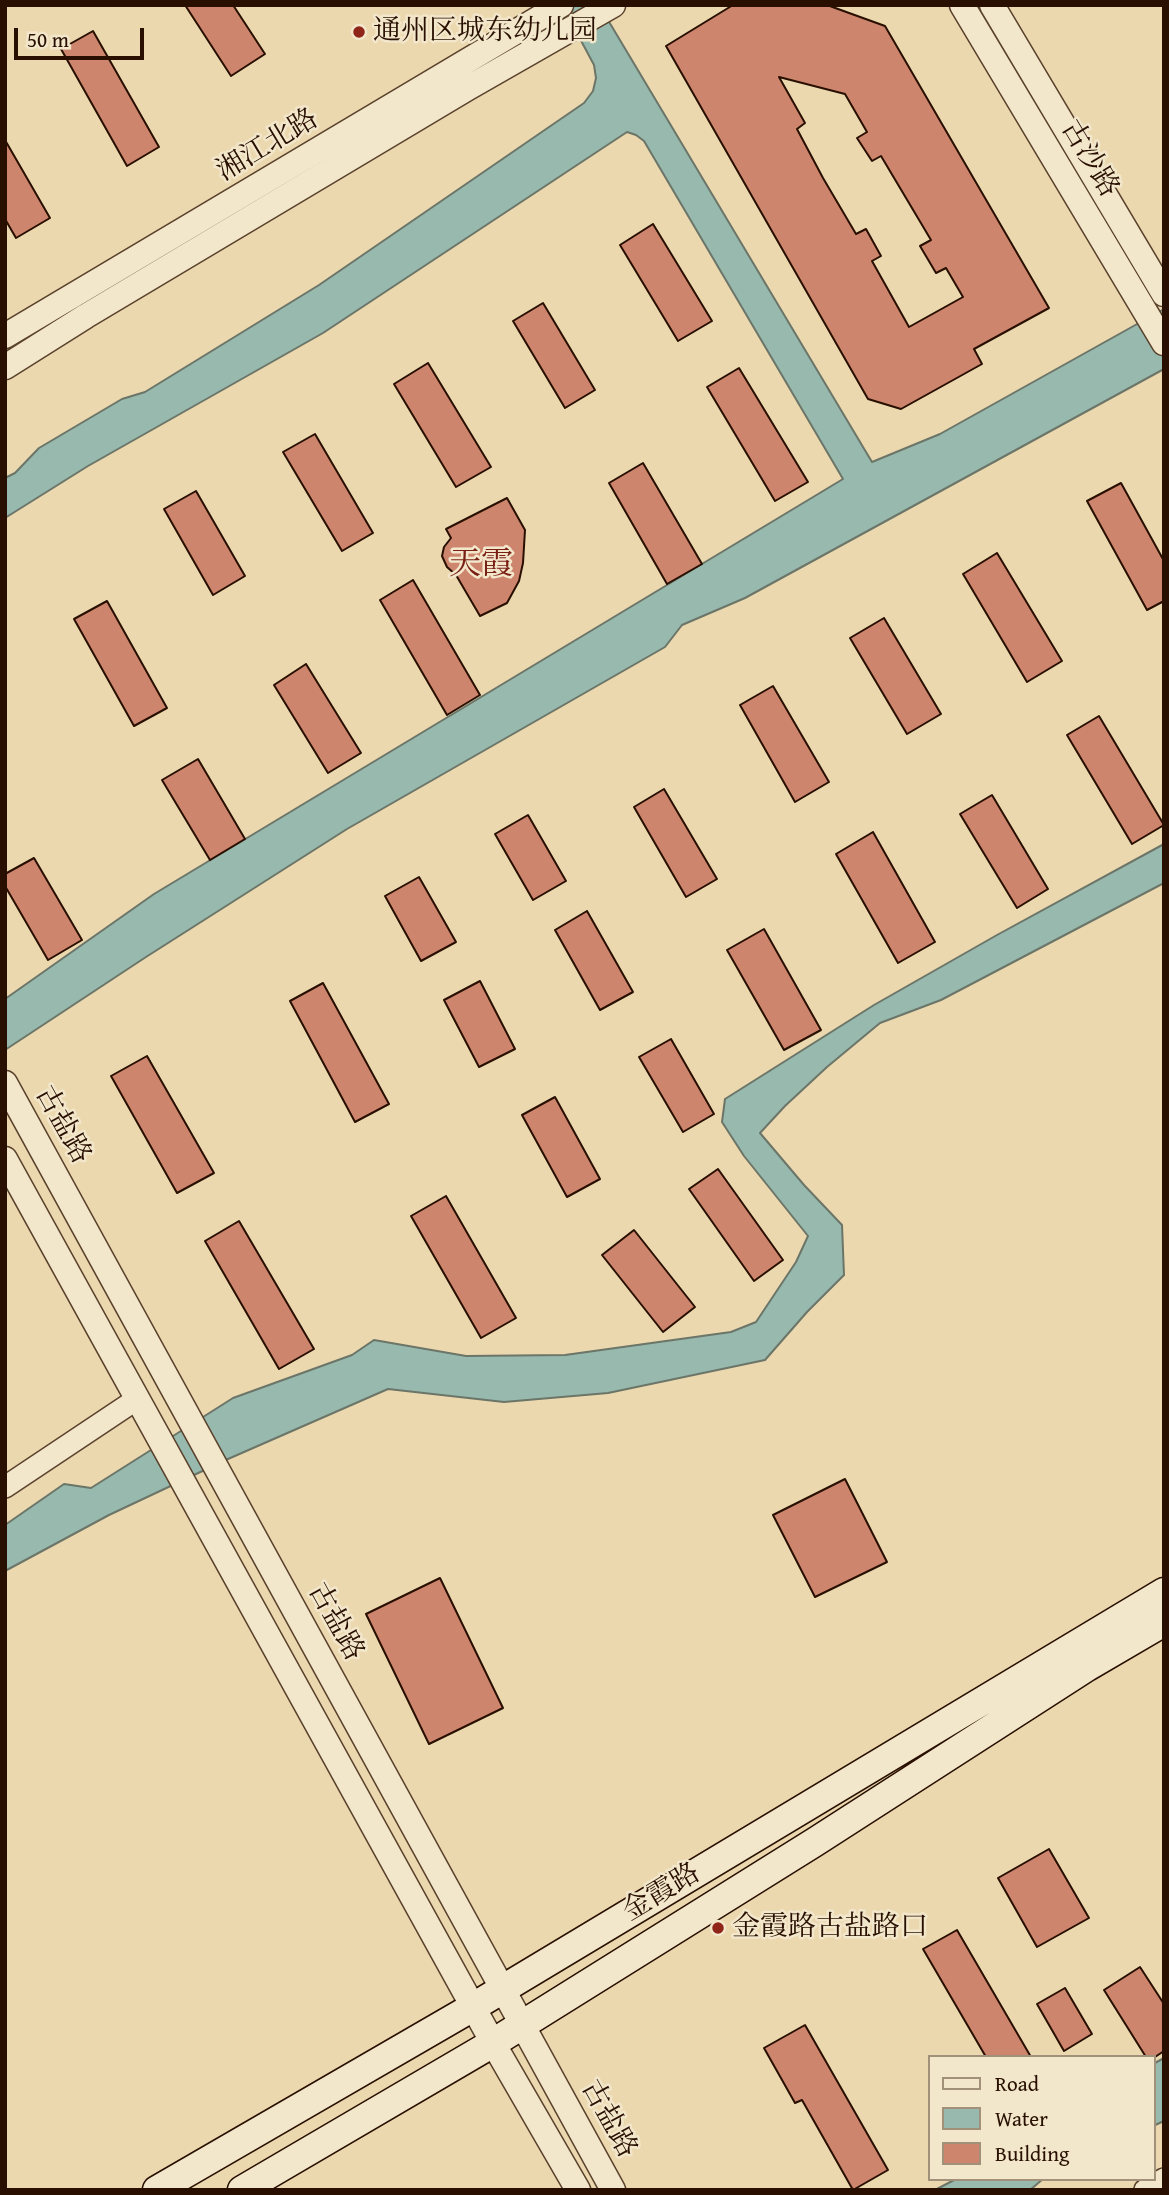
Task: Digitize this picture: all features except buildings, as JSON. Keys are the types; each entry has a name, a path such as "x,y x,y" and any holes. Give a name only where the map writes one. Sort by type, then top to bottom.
{"main road":[{"name":"金霞路","path":"157,2190 473,2007 1164,1592"},
{"name":"金霞路","path":"242,2190 523,2025 1087,1667 1164,1622"}],"street":[{"name":"古沙路","path":"962,5 1164,343"},
{"name":"古沙路","path":"992,5 1161,290"},
{"name":"湘江北路","path":"5,336 557,7"},
{"path":"5,367 468,88 611,7"},
{"name":"古盐路","path":"5,1083 613,2190"},
{"path":"5,1159 493,2043 578,2190"},
{"path":"5,1487 137,1399"},
{"path":"1144,2190 1164,2179"}],"water":[{"path":"562,5 599,5 872,462 940,434 1164,309 1164,369 745,598 682,625 665,647 347,829 5,1050 5,999 154,894 843,479 644,141 627,132 323,333 88,466 5,518 5,478 15,473 39,448 122,399 145,392 319,285 584,103 593,91 596,78 594,65"},
{"path":"1164,844 1164,883 941,1000 880,1023 827,1067 760,1133 842,1225 844,1275 765,1360 608,1393 504,1402 388,1389 109,1515 5,1571 5,1525 64,1484 91,1488 233,1398 352,1355 374,1340 466,1356 565,1355 731,1332 756,1322 796,1262 808,1236 744,1156 722,1122 725,1099 874,1005"},
{"path":"1164,2058 1164,2121 1155,2125 1155,2063"},
{"path":"952,2181 1041,2181 1030,2190 935,2190"}],"place":[{"name":"通州区城东幼儿园","path":"359,32"},
{"name":"金霞路古盐路口","path":"718,1928"}],"district":[{"name":"天霞","path":"481,566"}]}
